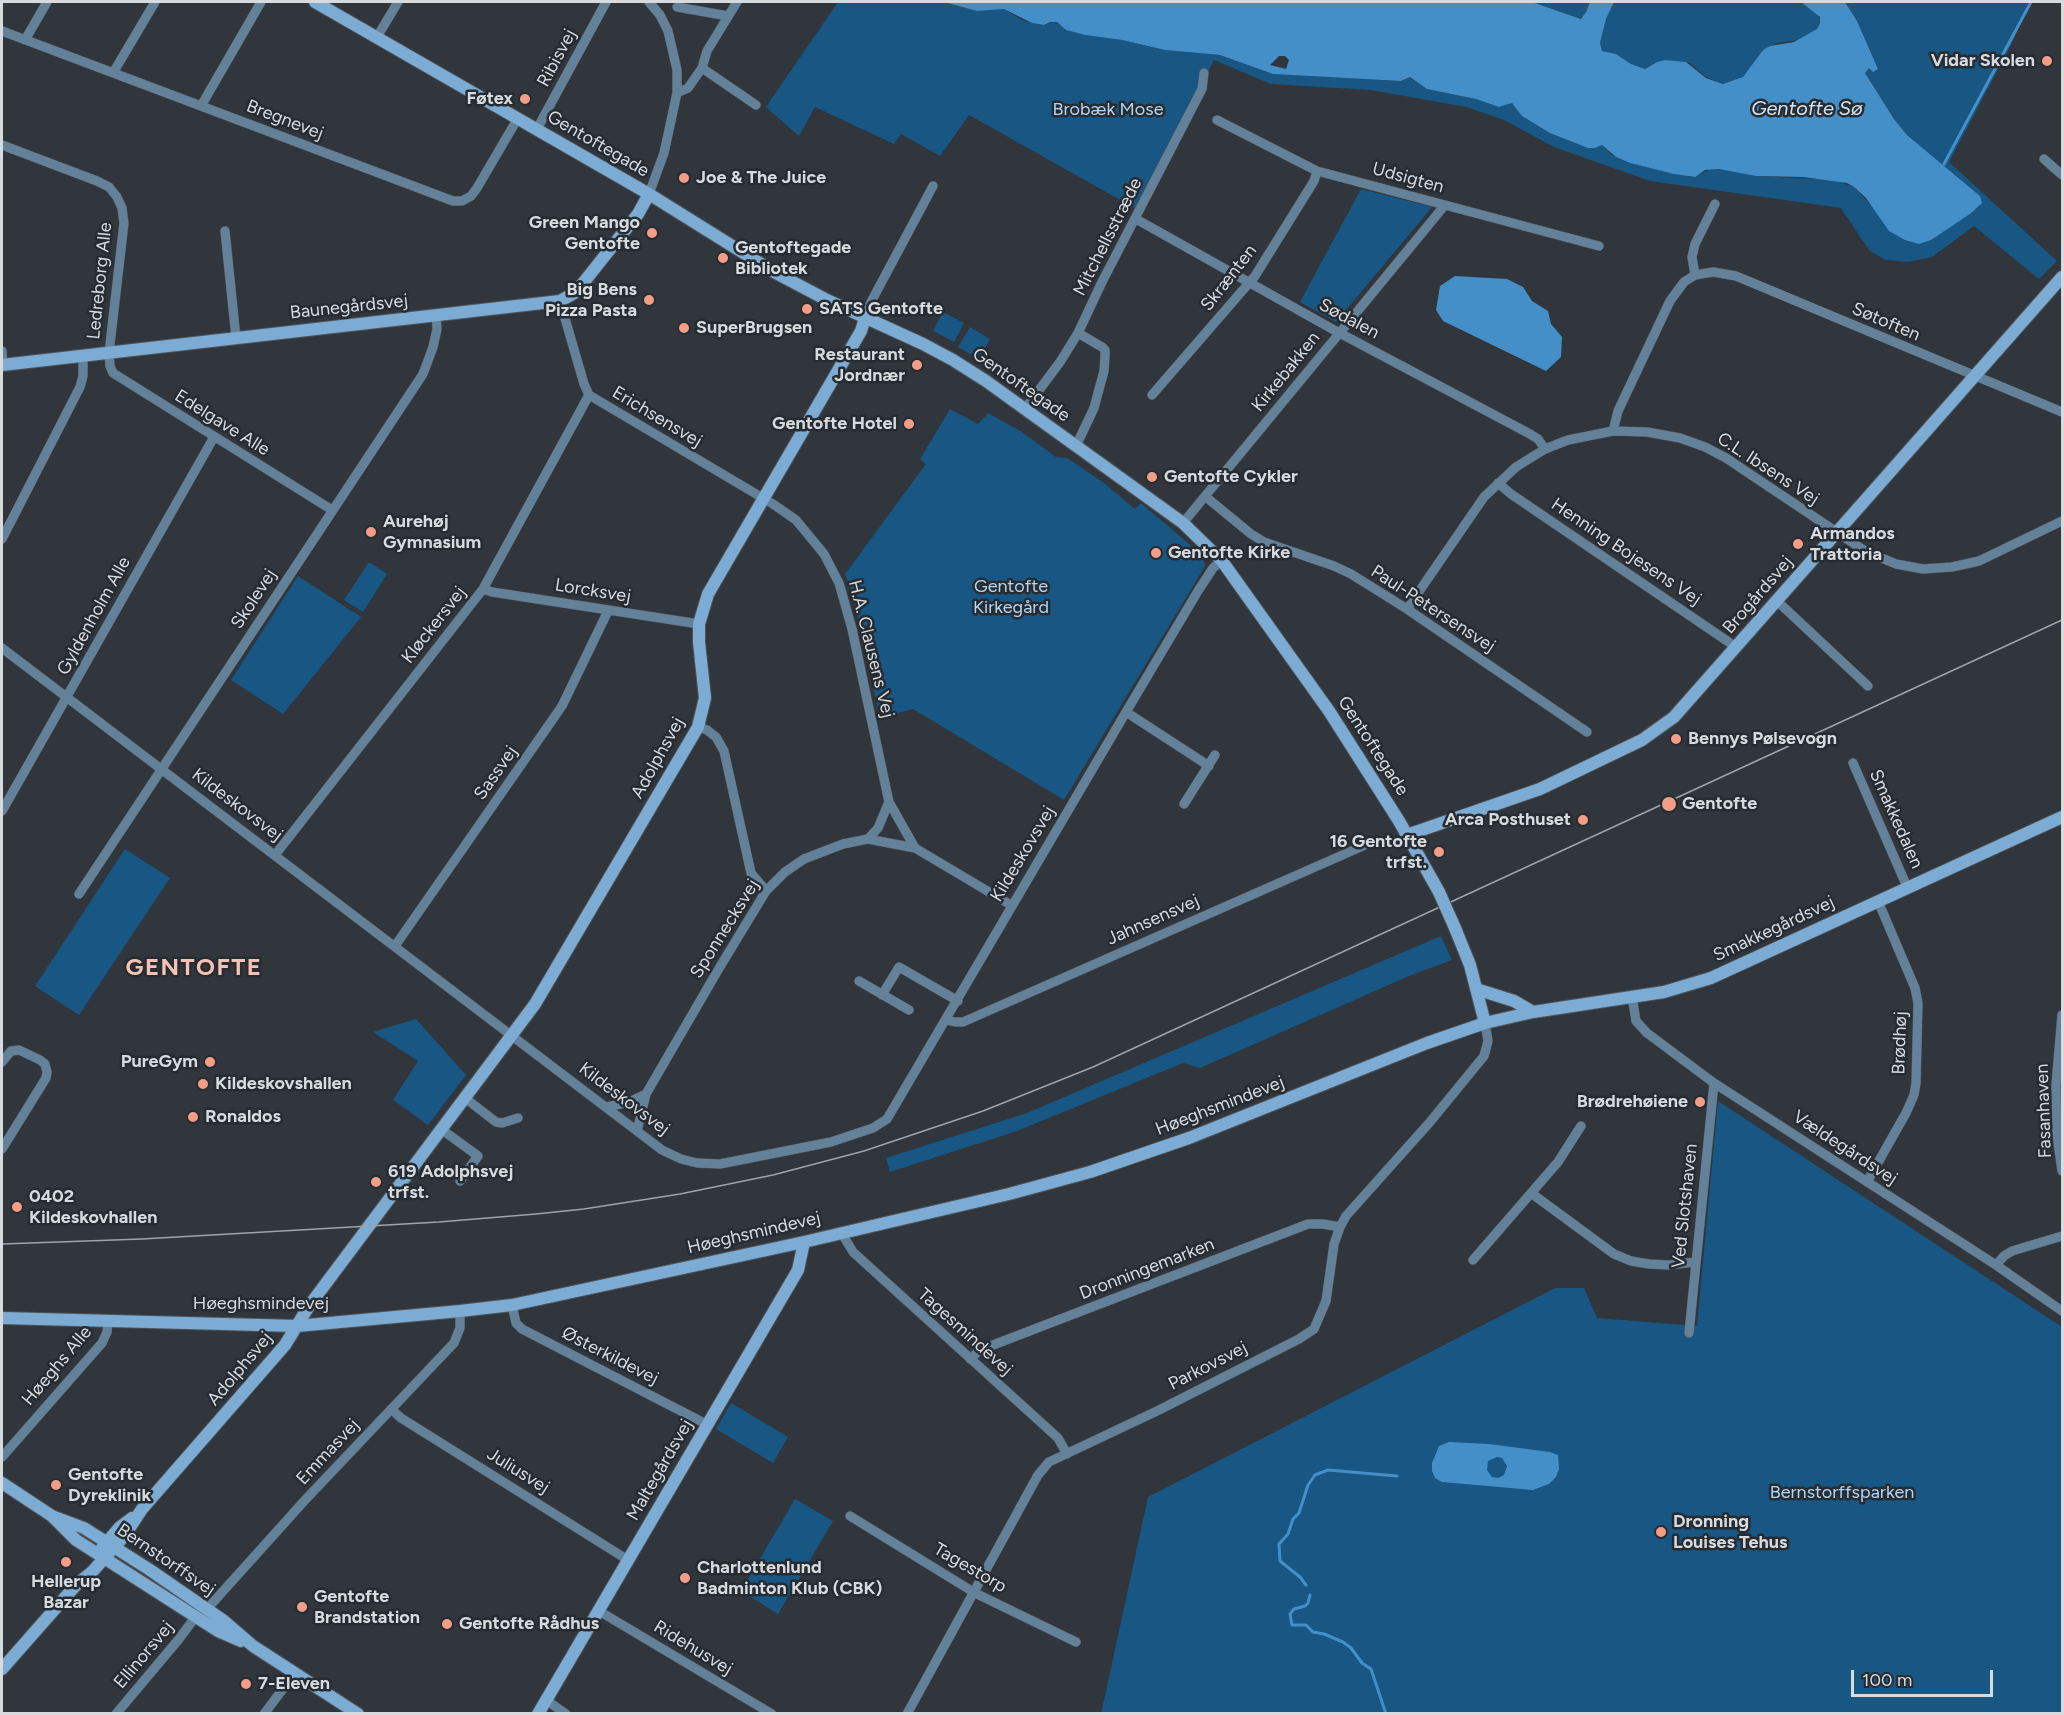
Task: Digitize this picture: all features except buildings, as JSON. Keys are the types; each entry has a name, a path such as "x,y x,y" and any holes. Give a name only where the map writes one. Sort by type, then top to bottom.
{"street":[{"path":"25,40 47,2"},
{"path":"113,73 155,2"},
{"path":"201,106 261,2"},
{"name":"Gentoftegade","path":"315,2 649,194 774,272 953,360 1184,523 1222,561 1329,711 1407,835 1455,928 1470,965 1485,1023"},
{"path":"377,37 398,2"},
{"name":"Ribisvej","path":"537,129 606,2"},
{"path":"649,2 660,15 673,47 677,69 677,93 664,153 649,194"},
{"path":"677,93 688,88 702,68 707,51 737,2"},
{"path":"677,7 728,16"},
{"name":"Bregnevej","path":"2,32 453,201 462,201 471,196 518,118"},
{"path":"702,68 756,105"},
{"name":"Mitchellsstræde","path":"1025,409 1057,367 1078,333 1202,89 1204,73"},
{"name":"Udsigten","path":"1216,120 1317,171 1599,246"},
{"name":"Ledreborg Alle","path":"2,145 97,181 109,187 117,197 122,208 124,223 109,353"},
{"path":"2044,159 2062,175"},
{"name":"Skrænten","path":"1152,395 1249,284 1314,181 1317,171"},
{"path":"865,318 871,302 933,186"},
{"name":"Baunegårdsvej","path":"2,365 560,300 576,292 638,214 649,194"},
{"path":"1612,430 1618,411 1670,301 1684,282 1695,275 1692,257 1695,244 1714,204"},
{"name":"Kirkebakken","path":"1184,523 1445,205"},
{"name":"Sødalen","path":"1136,219 1249,284 1530,434 1538,439 1545,449"},
{"path":"225,231 236,338"},
{"name":"Søtoften","path":"1695,275 1713,272 1736,276 2062,412"},
{"name":"Brogårdsvej","path":"1407,835 1540,789 1642,740 1674,717 1973,376 2061,280"},
{"name":"Erichsensvej","path":"560,300 589,395 763,499"},
{"name":"Skolevej","path":"79,894 427,366 437,329 436,315"},
{"name":"Adolphsvej","path":"2,1669 76,1585 92,1572 101,1556 111,1545 127,1532 142,1509 285,1345 316,1296 535,1004 698,727 705,698 699,624 708,594 861,331 865,318"},
{"path":"1076,446 1094,408 1104,371 1105,356 1102,347 1078,333"},
{"path":"2,351 2,365"},
{"name":"Edelgave Alle","path":"109,353 110,366 119,378 332,510"},
{"path":"2,539 80,387 84,356"},
{"name":"Kløckersvej","path":"276,855 483,589 589,395"},
{"name":"C.L. Ibsens Vej","path":"1407,609 1484,497 1516,467 1545,449 1612,430 1647,432 1680,438 1705,447 1726,458 1865,551 1896,564 1923,569 1952,567 1979,561 2062,521"},
{"name":"Gyldenholm Alle","path":"2,811 214,437"},
{"name":"Henning Bojesens Vej","path":"1498,483 1518,499 1736,647"},
{"name":"Paul-Petersensvej","path":"1206,497 1264,542 1334,566 1407,609 1587,732"},
{"name":"H.A. Clausens Vej","path":"763,499 796,520 825,554 834,570 852,629 889,802 915,848 1011,905"},
{"name":"Kildeskovsvej","path":"2,648 662,1150 681,1159 697,1163 720,1164 831,1142 881,1124 893,1112 1011,905 1198,591 1214,568 1222,561"},
{"name":"Lorcksvej","path":"483,589 699,624"},
{"path":"1777,601 1869,686"},
{"name":"Sassvej","path":"395,946 562,706 608,610"},
{"path":"1126,712 1209,765"},
{"path":"698,727 716,737 724,751 751,873 766,891"},
{"path":"1184,804 1215,755"},
{"name":"Smakkedalen","path":"1853,763 1908,888"},
{"path":"868,839 878,828 889,802"},
{"name":"Smakkegårdsvej","path":"1485,1023 1533,1012 1664,992 1711,978 2062,817"},
{"name":"Sponnecksvej","path":"637,1131 646,1094 766,891 784,872 826,849 868,839 915,848"},
{"name":"Jahnsensvej","path":"947,1020 955,1023 963,1022 1372,842"},
{"name":"Brødhøj","path":"1867,1182 1906,1113 1914,1095 1916,1083 1918,1003 1915,988 1878,901"},
{"path":"882,994 899,967 958,1001"},
{"path":"859,981 909,1010"},
{"path":"1476,989 1514,1001 1533,1012"},
{"name":"Vældegårdsvej","path":"1632,996 1636,1021 1647,1033 1714,1083 1996,1265 2062,1311"},
{"name":"Fasanhaven","path":"2062,1015 2056,1085 2057,1135 2062,1171"},
{"name":"Parkovsvej","path":"907,1713 1038,1475 1049,1462 1067,1455 1314,1329 1325,1307 1334,1244 1346,1216 1441,1109 1484,1056 1488,1041 1485,1023"},
{"name":"Høeghsmindevej","path":"2,1318 297,1326 512,1305 804,1242 1009,1194 1108,1166 1210,1131 1427,1043 1485,1023"},
{"path":"2,1062 11,1051 20,1050 40,1060 45,1064 47,1071 46,1078 2,1149"},
{"name":"Ved Slotshaven","path":"1689,1333 1714,1083"},
{"path":"607,1107 629,1102 646,1094"},
{"path":"465,1098 496,1122 502,1123 518,1118"},
{"path":"1473,1260 1558,1162 1581,1126"},
{"path":"441,1129 478,1156 460,1181"},
{"path":"1531,1193 1614,1254 1631,1261 1649,1264 1669,1265 1695,1262"},
{"name":"Dronningemarken","path":"970,1359 980,1350 1308,1224 1340,1227"},
{"name":"Tagesmindevej","path":"841,1232 853,1251 1058,1438 1067,1455"},
{"path":"1996,1265 2012,1251 2062,1236"},
{"name":"Maltegårdsvej","path":"538,1713 798,1270 804,1242"},
{"name":"Østerkildevej","path":"512,1305 516,1323 522,1329 708,1425"},
{"name":"Emmasvej","path":"207,1609 454,1343 460,1328 460,1311"},
{"name":"Høeghs Alle","path":"2,1457 102,1343 107,1332 108,1320"},
{"name":"Juliusvej","path":"391,1409 401,1418 628,1560"},
{"name":"Bernstorffsvej","path":"2,1484 52,1516 84,1528 111,1545 207,1609 253,1646 358,1713"},
{"name":"Tagestorp","path":"850,1515 975,1593 1076,1642"},
{"name":"Bernstorffsvej","path":"52,1516 76,1540 218,1631 253,1646"},
{"name":"Ridehusvej","path":"599,1611 772,1713"},
{"name":"Ellinorsvej","path":"116,1713 179,1640 196,1616"},
{"path":"264,1713 295,1673"},
{"path":"546,1700 566,1713"}],"green space":[{"name":"Brobæk Mose","path":"838,2 944,2 977,11 1004,9 1032,23 1044,25 1055,21 1066,30 1085,35 1122,40 1165,50 1220,55 1273,74 1401,81 1410,77 1427,89 1476,99 1499,107 1512,103 1526,119 1595,148 1602,145 1612,155 1630,163 1692,177 1711,169 1731,170 1756,176 1835,180 1854,187 1871,205 1951,226 1970,214 1980,196 1907,135 1894,119 1865,73 1869,68 1872,71 1878,69 1857,21 1845,2 2029,2 2012,43 1949,162 2057,261 2039,279 1974,226 1932,257 1908,262 1885,260 1869,250 1841,208 1650,181 1554,147 1504,120 1466,107 1371,90 1271,84 1214,60 1138,210 969,115 940,156 901,134 894,144 815,107 799,136 766,107"},
{"path":"1532,2 1590,3 1583,17 1579,18"},
{"path":"1614,2 1801,2 1816,13 1821,20 1817,29 1799,40 1777,43 1763,50 1746,75 1723,84 1706,77 1690,63 1665,60 1645,69 1631,64 1616,54 1602,51 1600,43 1606,19"},
{"path":"1361,189 1432,207 1336,322 1300,302"},
{"path":"943,312 964,323 954,342 933,331"},
{"path":"970,327 990,339 979,359 958,347"},
{"name":"Gentofte Kirkegård","path":"950,409 978,424 988,413 1022,432 1056,457 1067,458 1104,483 1135,509 1141,503 1202,555 1205,566 1064,800 913,709 880,718 852,591 845,574 926,464 920,459"},
{"path":"369,562 387,574 363,612 344,600"},
{"path":"298,576 361,617 283,714 231,680"},
{"path":"125,849 170,878 79,1015 35,986"},
{"path":"1441,936 1452,960 1409,976 1200,1068 1183,1063 1017,1131 890,1172 886,1158 1027,1113"},
{"path":"416,1019 466,1075 428,1125 393,1100 418,1061 373,1032"},
{"name":"Bernstorffsparken","path":"1718,1101 2062,1327 2062,1713 1101,1714 1148,1497 1555,1288 1584,1288 1597,1318 1697,1326"},
{"path":"731,1403 788,1437 773,1463 716,1429"},
{"path":"795,1499 833,1521 778,1614 741,1591"}],"water":[{"name":"Gentofte Sø","path":"944,2 1532,2 1581,19 1590,2 1614,2 1606,19 1600,43 1602,51 1616,54 1631,64 1645,69 1665,60 1686,62 1706,78 1723,84 1743,77 1763,50 1770,46 1794,42 1817,29 1820,17 1801,2 1845,2 1857,21 1878,69 1873,72 1869,68 1865,73 1894,119 1907,135 1980,196 1982,203 1970,214 1931,240 1919,244 1905,240 1889,231 1866,198 1847,183 1803,177 1756,176 1719,169 1705,170 1695,177 1674,174 1630,163 1616,157 1602,145 1588,148 1550,133 1522,116 1512,103 1499,107 1476,99 1427,89 1410,77 1401,81 1273,74 1220,55 1165,50 1122,40 1085,35 1066,30 1057,22 1044,25 1032,23 1004,9 977,11","holes":["1279,56 1285,56 1289,60 1286,69 1270,65"]},
{"path":"1455,276 1507,279 1523,287 1532,301 1548,311 1551,324 1562,337 1561,357 1546,371 1443,321 1436,310 1440,286"},
{"path":"1449,1442 1489,1444 1550,1452 1558,1455 1559,1469 1556,1477 1549,1484 1533,1490 1442,1482 1435,1478 1432,1471 1432,1463 1439,1446","holes":["1497,1457 1502,1458 1507,1466 1504,1475 1498,1478 1492,1477 1487,1470 1488,1461"]}],"waterway":[{"path":"1944,164 2031,2"},
{"path":"1306,1585 1300,1577 1280,1561 1279,1544 1288,1534 1293,1519 1299,1513 1308,1485 1315,1475 1328,1470 1397,1476"},
{"path":"1310,1595 1305,1606 1294,1609 1290,1614 1292,1625 1306,1625 1313,1632 1324,1634 1351,1648 1362,1663 1371,1669 1386,1714"}],"tram line":[{"path":"2,1244 142,1239 439,1222 584,1209 680,1194 773,1175 864,1151 983,1111 1093,1067 2062,620"}],"place":[{"name":"Vidar Skolen","path":"2047,61"},
{"name":"Føtex","path":"525,99"},
{"name":"Joe & The Juice","path":"684,178"},
{"name":"Green Mango Gentofte","path":"652,233"},
{"name":"Gentoftegade Bibliotek","path":"723,258"},
{"name":"Big Bens Pizza Pasta","path":"649,300"},
{"name":"SATS Gentofte","path":"807,309"},
{"name":"SuperBrugsen","path":"684,328"},
{"name":"Restaurant Jordnær","path":"917,365"},
{"name":"Gentofte Hotel","path":"909,424"},
{"name":"Gentofte Cykler","path":"1152,477"},
{"name":"Aurehøj Gymnasium","path":"371,532"},
{"name":"Armandos Trattoria","path":"1798,544"},
{"name":"Gentofte Kirke","path":"1156,553"},
{"name":"Bennys Pølsevogn","path":"1676,739"},
{"name":"Gentofte","path":"1669,804"},
{"name":"Arca Posthuset","path":"1583,820"},
{"name":"16 Gentofte trfst.","path":"1439,852"},
{"name":"PureGym","path":"210,1062"},
{"name":"Kildeskovshallen","path":"203,1084"},
{"name":"Brødrehøiene","path":"1700,1102"},
{"name":"Ronaldos","path":"193,1117"},
{"name":"619 Adolphsvej trfst.","path":"376,1182"},
{"name":"0402 Kildeskovhallen","path":"17,1207"},
{"name":"Gentofte Dyreklinik","path":"56,1485"},
{"name":"Dronning Louises Tehus","path":"1661,1532"},
{"name":"Hellerup Bazar","path":"66,1562"},
{"name":"Charlottenlund Badminton Klub (CBK)","path":"685,1578"},
{"name":"Gentofte Brandstation","path":"302,1607"},
{"name":"Gentofte Rådhus","path":"447,1624"},
{"name":"7-Eleven","path":"246,1684"}],"district":[{"name":"GENTOFTE","path":"194,968"}]}
